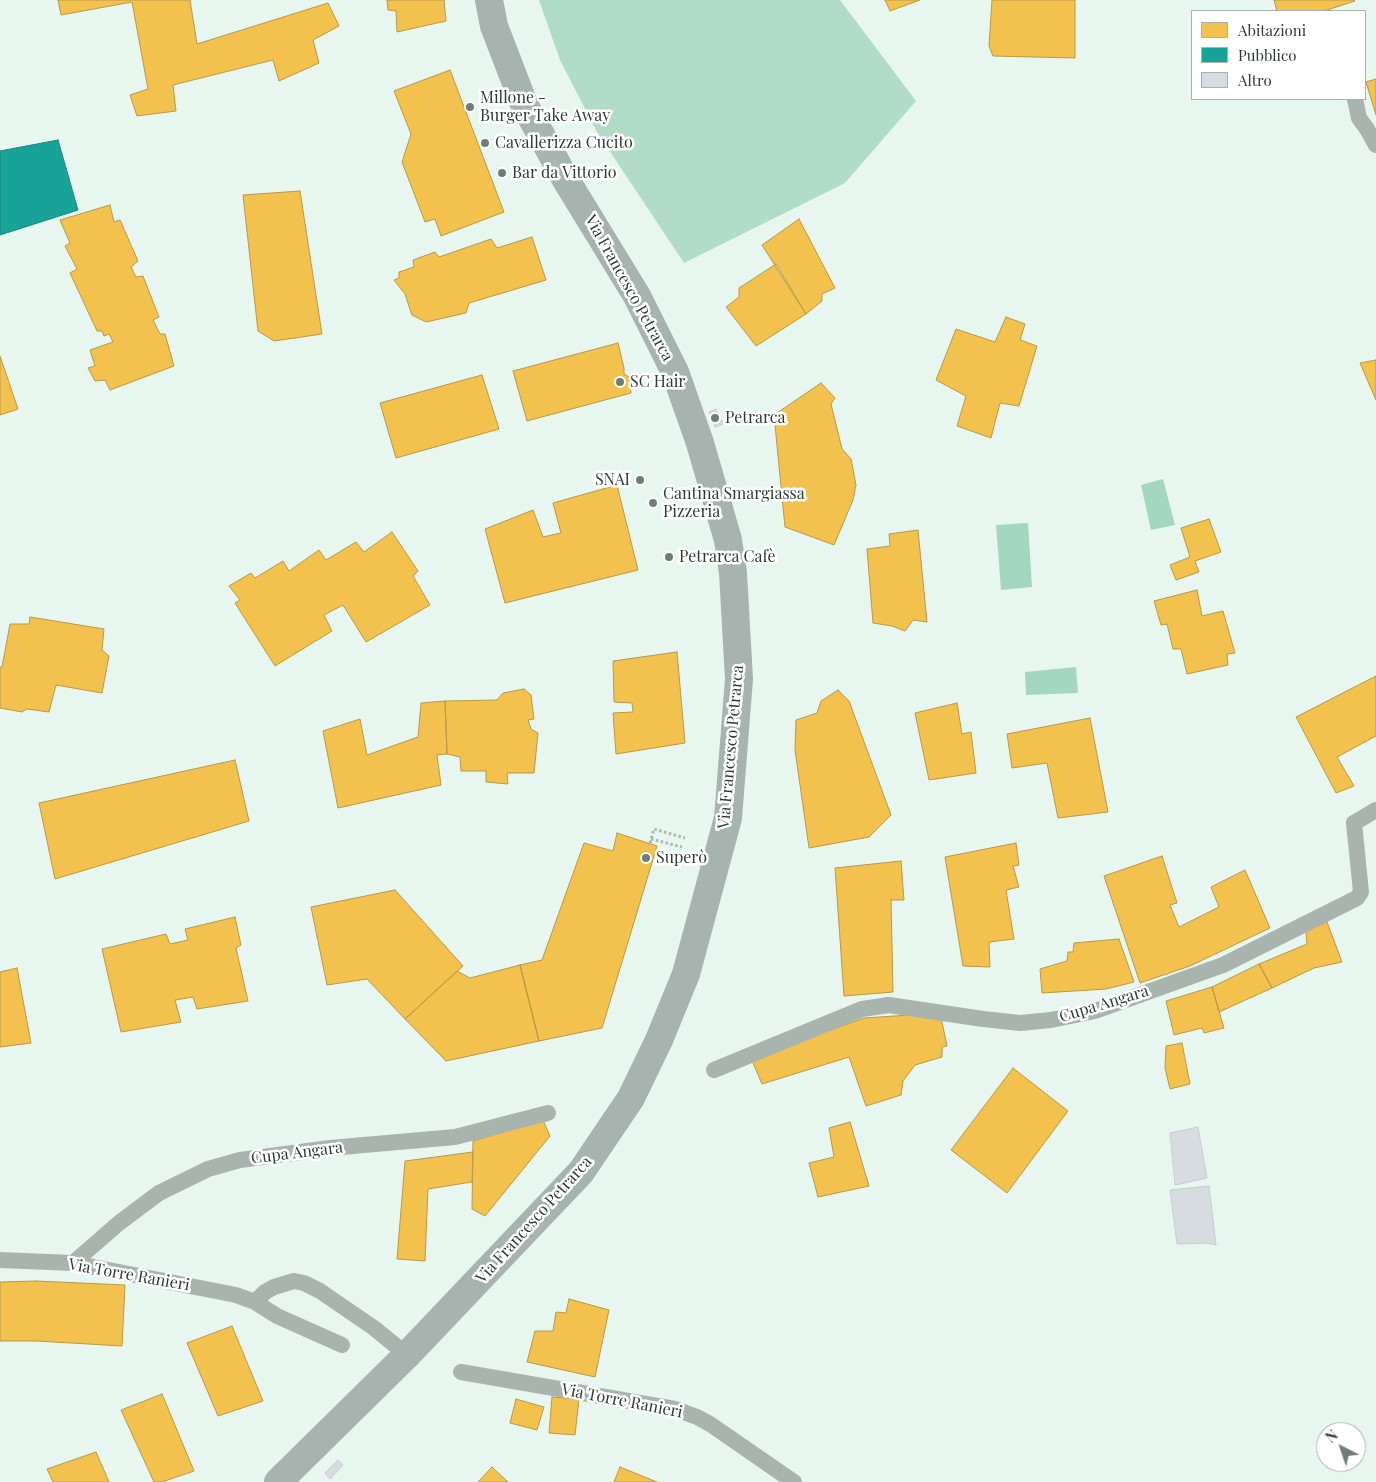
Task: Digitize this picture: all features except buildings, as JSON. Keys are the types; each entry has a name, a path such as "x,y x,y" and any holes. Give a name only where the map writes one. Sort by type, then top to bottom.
{"street":[{"name":"Via Francesco Petrarca","path":"278,1482 407,1355 581,1172 630,1098 659,1040 686,974 728,818 739,679 733,572 728,540 700,443 676,372 637,296 566,180 524,104 494,26 489,0"}],"lane":[{"path":"1355,100 1359,118 1376,145"},
{"name":"Cupa Angara","path":"714,1070 862,1009 889,1005 1020,1023 1051,1020 1095,1011 1223,965 1357,898 1360,892 1354,823 1376,810"},
{"name":"Cupa Angara","path":"74,1262 119,1223 159,1193 208,1169 240,1160 330,1148 455,1137 548,1113"},
{"name":"Via Torre Ranieri","path":"0,1260 74,1262 236,1295 255,1302 277,1316 342,1345"},
{"path":"255,1302 265,1292 274,1287 294,1281 304,1283 320,1291 374,1328 407,1355"},
{"name":"Via Torre Ranieri","path":"461,1372 674,1409 710,1424 794,1482"}],"path":[{"path":"650,843 654,829 685,838"},
{"path":"651,839 682,847"}],"shaded area":[{"path":"539,0 840,0 916,101 845,183 684,263 597,132 560,60"},
{"path":"1163,479 1175,525 1151,530 1141,485"},
{"path":"1028,523 1032,587 1001,590 996,525"},
{"path":"1076,667 1078,693 1026,695 1025,672"}],"place":[{"name":"Millone - Burger Take Away","path":"470,107"},
{"name":"Cavallerizza Cucito","path":"485,143"},
{"name":"Bar da Vittorio","path":"502,173"},
{"name":"SC Hair","path":"620,382"},
{"name":"Petrarca","path":"715,418"},
{"name":"SNAI","path":"640,480"},
{"name":"Cantina Smargiassa Pizzeria","path":"653,503"},
{"name":"Petrarca Cafè","path":"669,557"},
{"name":"Superò","path":"646,858"}]}
